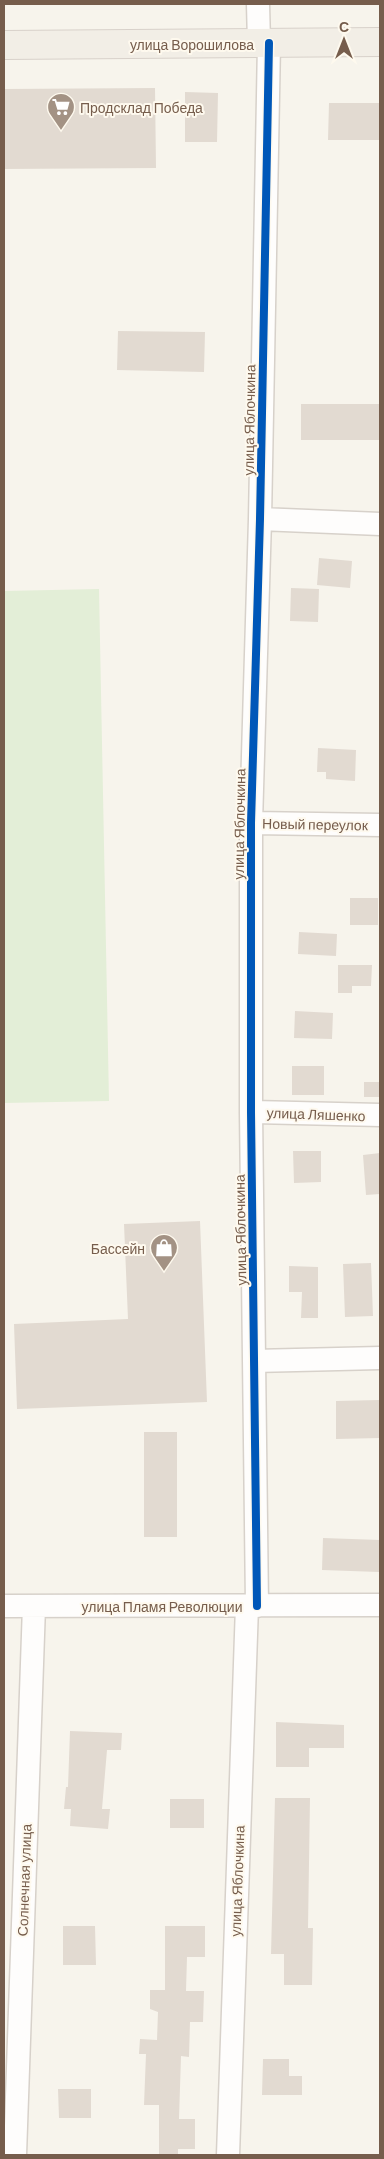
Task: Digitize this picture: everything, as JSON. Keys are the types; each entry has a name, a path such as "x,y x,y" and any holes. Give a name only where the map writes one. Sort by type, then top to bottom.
{"main road":[{"name":"улица Ворошилова","path":"4,45 380,42"}],"street":[{"name":"улица Яблочкина","path":"228,2155 252,1606 254,1360 251,1112 251,823 260,519 264,43 258,4"},
{"path":"260,519 380,524"},
{"name":"Новый переулок","path":"251,823 380,824"},
{"name":"улица Ляшенко","path":"251,1112 380,1115"},
{"path":"254,1360 380,1358"},
{"name":"улица Пламя Революции","path":"4,1606 380,1605"},
{"name":"Солнечная улица","path":"15,2155 34,1606"}],"green space":[{"path":"99,589 109,1101 4,1103 4,591"}],"building":[{"path":"155,88 156,168 4,169 4,89"},
{"path":"185,92 218,93 217,142 185,142"},
{"path":"329,103 380,103 380,140 328,140"},
{"path":"118,331 205,332 204,372 117,370"},
{"path":"301,404 380,404 380,440 301,440"},
{"path":"319,558 352,561 350,588 317,585"},
{"path":"291,588 319,589 318,622 290,621"},
{"path":"318,748 356,750 355,781 326,779 326,772 317,772"},
{"path":"350,898 378,898 378,925 350,925"},
{"path":"299,932 337,934 336,956 298,954"},
{"path":"338,965 372,965 371,986 352,986 352,993 338,993"},
{"path":"295,1011 333,1013 332,1039 294,1038"},
{"path":"292,1066 324,1066 324,1095 292,1095"},
{"path":"364,1082 380,1082 380,1097 364,1097"},
{"path":"293,1151 321,1151 321,1182 294,1183"},
{"path":"380,1153 380,1194 366,1195 363,1155"},
{"name":"Бассейн","path":"200,1221 207,1402 17,1409 14,1324 128,1319 124,1224"},
{"path":"371,1263 373,1316 345,1317 343,1264"},
{"path":"289,1266 318,1267 318,1318 301,1318 302,1292 289,1292"},
{"path":"379,1400 380,1438 336,1439 336,1401"},
{"path":"144,1432 177,1432 177,1537 144,1537"},
{"path":"323,1538 380,1540 379,1572 322,1570"},
{"path":"276,1722 344,1725 344,1748 309,1748 309,1767 276,1767"},
{"path":"70,1731 122,1733 121,1750 107,1750 102,1809 110,1809 108,1829 70,1826 71,1809 64,1809 66,1787 68,1787"},
{"path":"275,1798 310,1798 308,1928 313,1928 312,1985 284,1985 284,1954 271,1954"},
{"path":"170,1799 204,1799 204,1828 170,1828"},
{"path":"63,1926 95,1926 96,1965 63,1965"},
{"path":"165,1926 205,1926 205,1957 187,1957 186,1991 204,1991 203,2022 190,2022 189,2057 181,2056 179,2119 195,2119 195,2149 178,2149 178,2155 159,2155 159,2105 144,2105 146,2054 139,2054 140,2039 157,2040 158,2012 150,2009 150,1990 165,1990"},
{"path":"263,2059 289,2059 289,2076 302,2076 302,2095 262,2095"},
{"path":"58,2089 91,2089 91,2118 59,2118"}],"cycle path":[{"path":"257,1606 251,1112 251,823 260,519 269,43"}],"place":[{"name":"Продсклад Победа","path":"61,131"},
{"name":"Бассейн","path":"164,1272"}]}
